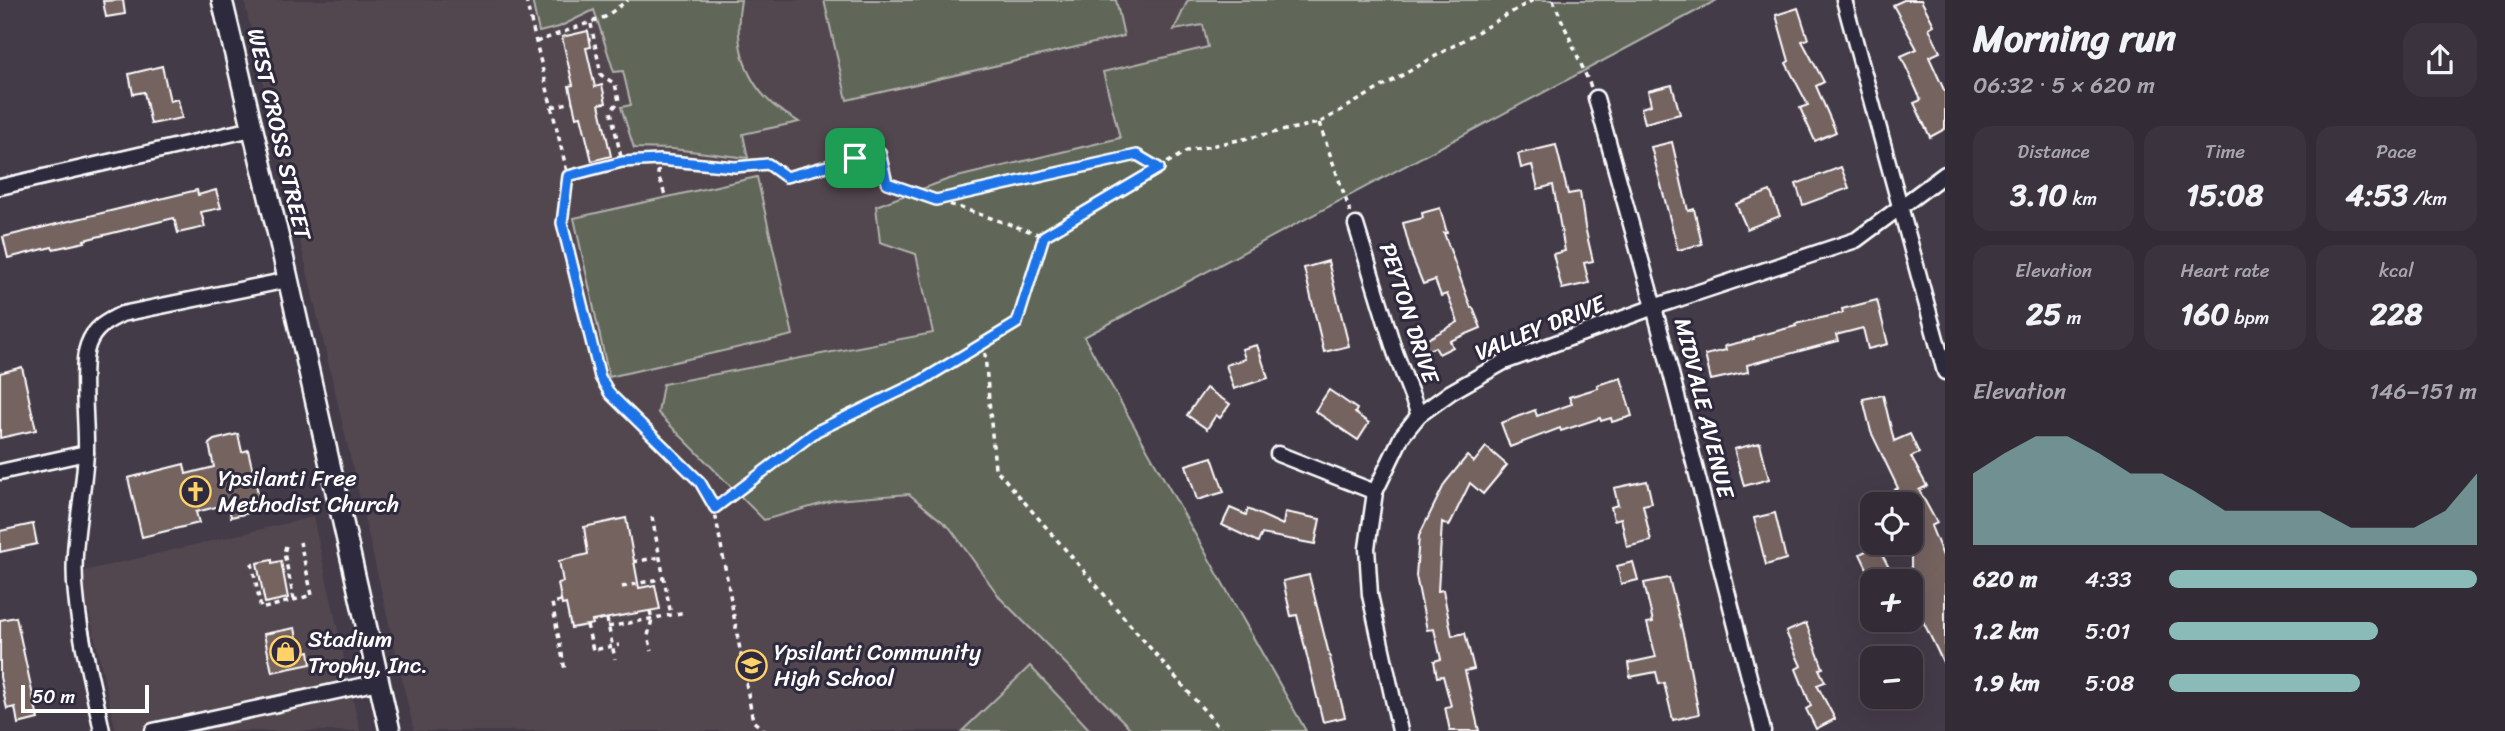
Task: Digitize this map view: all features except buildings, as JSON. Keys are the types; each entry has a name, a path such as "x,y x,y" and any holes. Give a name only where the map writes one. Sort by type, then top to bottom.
{"main road":[{"name":"WEST CROSS STREET","path":"222,0 390,731"}],"street":[{"path":"1844,0 1945,372"},
{"name":"MIDVALE AVENUE","path":"1596,99 1654,307 1763,731"},
{"path":"0,187 252,129"},
{"name":"VALLEY DRIVE","path":"1400,731 1370,596 1367,548 1375,492 1402,436 1419,415 1451,392 1504,362 1654,307 1856,240 1945,174"},
{"name":"PEYTON DRIVE","path":"1356,225 1395,352 1419,415"},
{"path":"102,731 76,596 73,555 82,505 86,453 85,372 88,345 102,323 122,314 288,280"},
{"path":"0,472 86,453"},
{"path":"1278,454 1375,492"},
{"path":"153,731 379,682"}],"path":[{"path":"526,0 568,176 562,223 600,377 610,394 700,482 715,508 753,721 765,731"},
{"path":"536,42 591,24 628,0"},
{"path":"715,508 817,431 921,381 1017,323 1044,236 1187,151 1319,123 1533,0"},
{"path":"1553,0 1596,99"},
{"path":"591,24 601,75 615,84 619,101 611,110 622,162"},
{"path":"552,107 572,102"},
{"path":"1319,123 1356,225"},
{"path":"568,176 622,162 659,160 735,167 768,164 786,177 880,152 887,183 1044,236"},
{"path":"936,200 1137,155 1159,168"},
{"path":"659,160 658,176 666,198"},
{"path":"984,343 995,468 1222,731"},
{"path":"652,517 671,615"},
{"path":"252,563 261,609 312,595 300,542"},
{"path":"286,546 284,554 294,599"},
{"path":"633,562 660,557"},
{"path":"622,587 664,579"},
{"path":"561,601 552,603 565,670"},
{"path":"650,611 652,619 648,636 652,651"},
{"path":"608,626 686,612"},
{"path":"607,619 615,659"},
{"path":"587,625 593,650 619,645"}],"shaded area":[{"name":"Ypsilanti Community High School","path":"244,0 1717,0 1084,337 1306,731 414,731"},
{"path":"313,517 360,731 116,731 80,572"}],"green space":[{"path":"532,0 741,0 740,42 747,69 771,103 799,122 743,134 748,158 673,149 634,148 621,107 631,105 623,71 614,72 594,10 559,27 539,32"},
{"path":"824,0 1116,0 1124,36 847,100"},
{"path":"1188,0 1717,0 1084,337 1306,731 1133,731 1001,599 950,528 909,494 835,500 764,520 658,413 663,384 933,333 916,254 880,242 876,206 949,179 1120,138 1103,72 1208,47 1203,25 1174,30"},
{"path":"757,177 793,335 609,377 574,218"},
{"path":"1030,666 1091,731 962,731"}],"place":[{"name":"Ypsilanti Free Methodist Church","path":"195,491"},
{"name":"Stadium Trophy, Inc.","path":"285,652"},
{"name":"Ypsilanti Community High School","path":"751,665"}],"route":[{"path":"880,152 887,183 936,200 1137,155 1159,168 1044,236 1017,323 921,381 817,431 715,508 700,482 610,394 600,377 562,223 568,176 622,162 659,160 735,167 768,164 786,177 855,158 880,152"}]}
